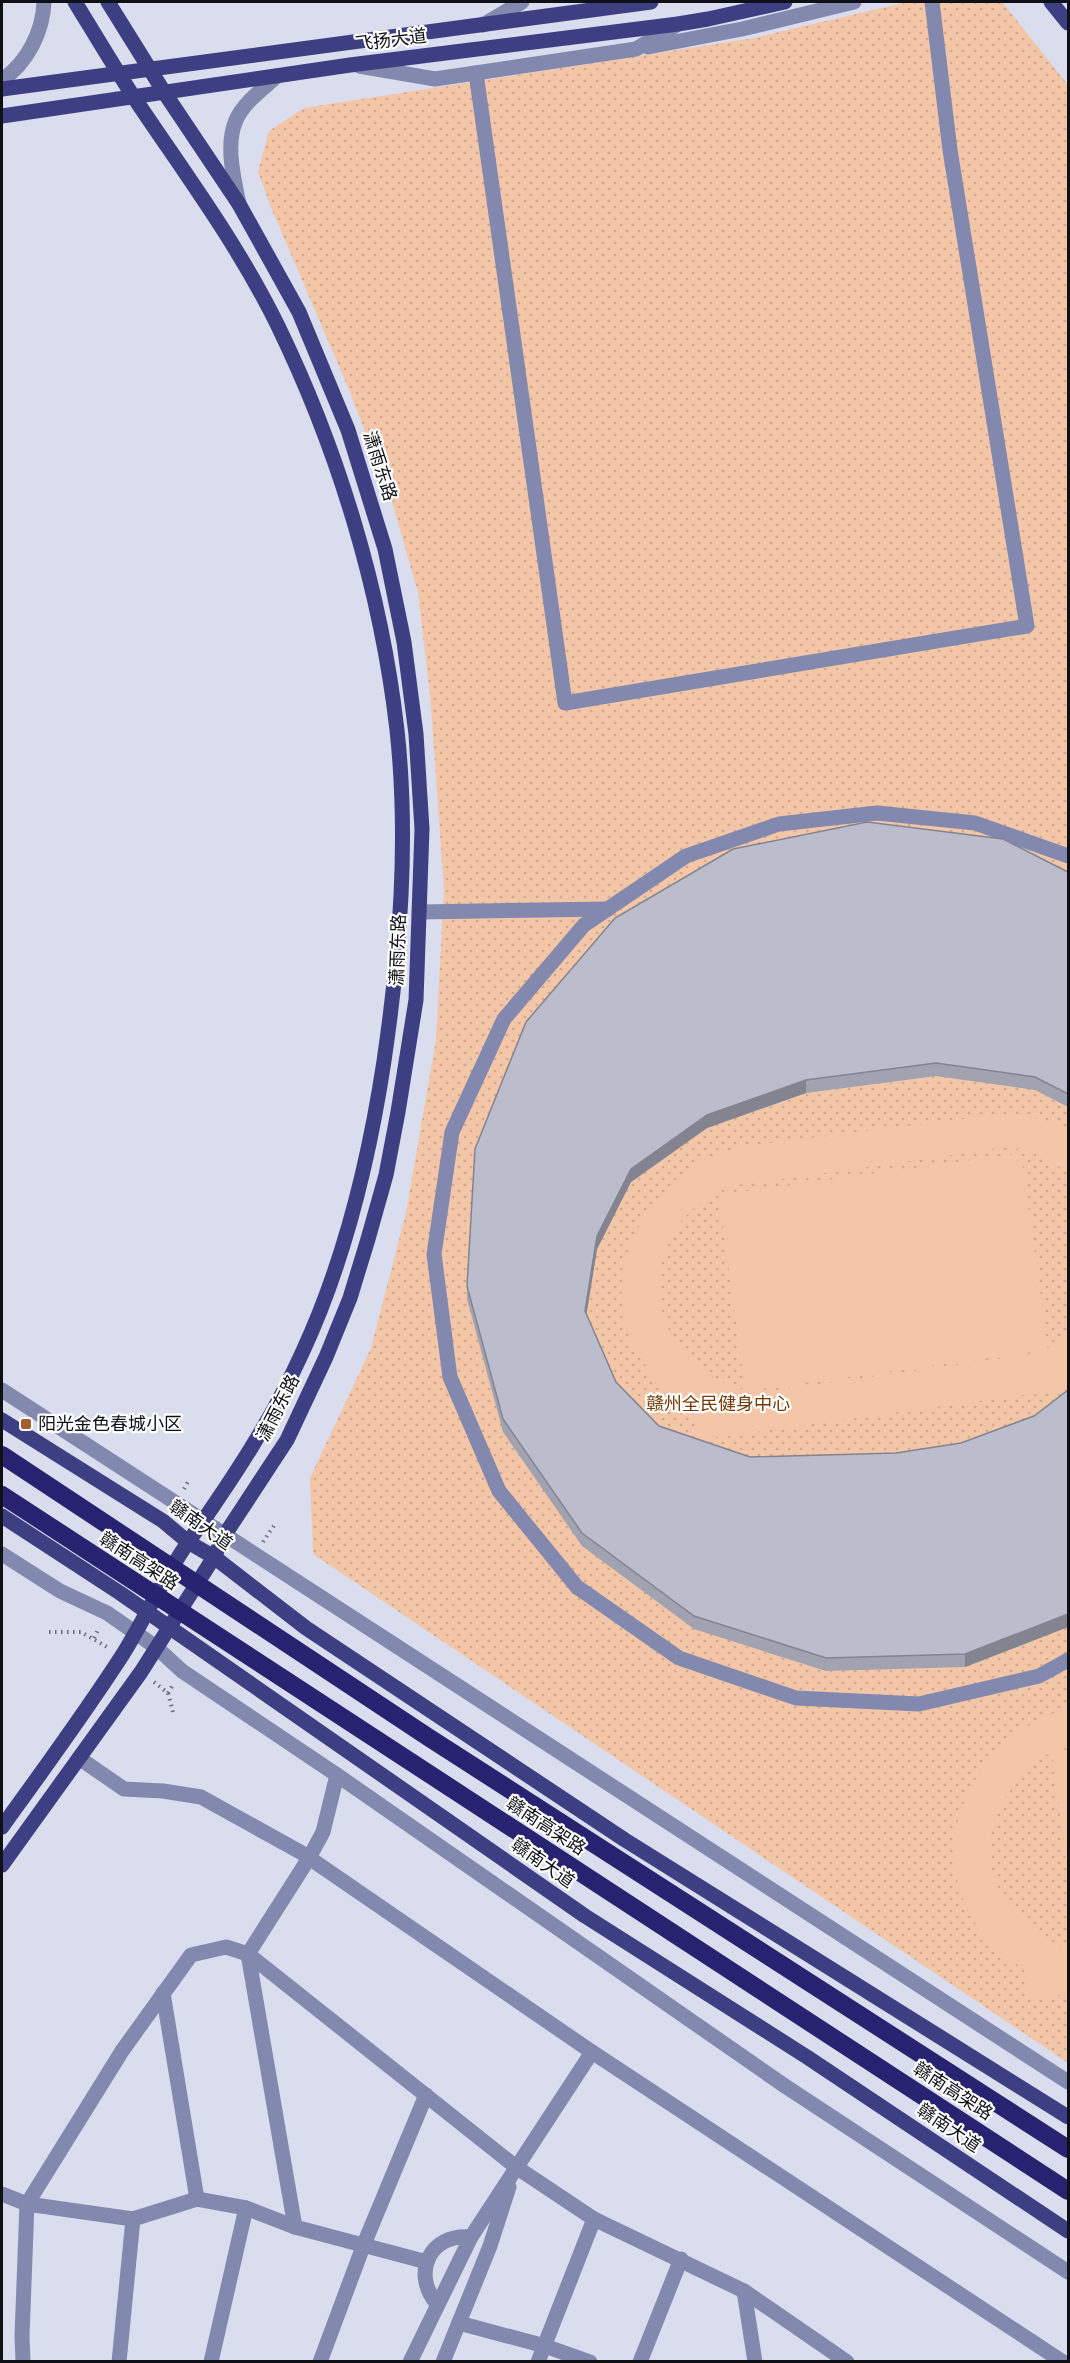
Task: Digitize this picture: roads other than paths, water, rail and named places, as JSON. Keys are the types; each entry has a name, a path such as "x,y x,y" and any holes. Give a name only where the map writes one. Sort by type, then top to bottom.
{"highway":[{"name":"赣南高架路","path":"2,1455 428,1737 1068,2150"},
{"name":"赣南高架路","path":"2,1496 1068,2191"},
{"path":"931,2060 1068,2140"},
{"path":"909,2088 1068,2205"}],"main road":[{"name":"潇雨东路","path":"2,1827 62,1745 136,1633 188,1542 265,1428 304,1349 328,1291 347,1231 377,1109 393,1001 401,913 402,826 397,731 383,642 363,552 325,435 272,315 217,218 119,75 75,2"},
{"name":"潇雨东路","path":"2,1865 141,1672 214,1557 224,1536 287,1440 326,1357 350,1298 386,1174 399,1112 416,1000 422,829 416,734 404,642 386,549 348,430 299,312 239,204 164,92 108,2"},
{"name":"飞扬大道","path":"2,89 651,2"},
{"name":"飞扬大道","path":"2,116 350,65 678,24 785,2"},
{"path":"1051,2 1068,23"},
{"name":"赣南大道","path":"2,1420 162,1521 188,1542 214,1557 306,1628 625,1840 1068,2117"},
{"name":"赣南大道","path":"2,1516 148,1613 585,1916 807,2057 1068,2231"}],"street":[{"path":"2,80 22,60 39,33 44,2"},
{"path":"483,25 522,2"},
{"path":"350,65 435,79 636,49 742,29 854,2"},
{"path":"476,73 565,703 1027,626 950,150 932,2"},
{"path":"636,49 678,24"},
{"path":"239,204 233,172 232,144 236,121 251,99 277,76"},
{"path":"1068,856 975,823 877,813 779,824 686,856 584,925 504,1019 452,1132 434,1254 450,1377 499,1491 578,1587 679,1658 796,1698 919,1704 1039,1676 1068,1660"},
{"path":"419,912 608,909"},
{"path":"2,1390 177,1503 203,1523 1068,2082"},
{"path":"2,1554 60,1591 107,1613 156,1647 182,1671 337,1775 785,2086 1068,2272"},
{"path":"79,1758 124,1789 163,1791 201,1797 309,1858 592,2052 1063,2361"},
{"path":"295,2227 248,1954 323,1832 337,1775"},
{"path":"23,2361 27,2204 122,2051 191,1955 226,1947 248,1954 516,2167 594,2219 744,2291 847,2361"},
{"path":"163,1993 197,2199"},
{"path":"410,2361 471,2237 592,2052"},
{"path":"320,2361 364,2244 426,2095"},
{"path":"444,2361 490,2246 516,2167"},
{"path":"2,2194 27,2204 134,2218 197,2199 246,2208 295,2227 427,2262"},
{"path":"211,2361 246,2208"},
{"path":"119,2361 134,2218"},
{"path":"538,2361 594,2219"},
{"path":"437,2304 427,2289 424,2271 431,2254 444,2241 453,2237 471,2237"},
{"path":"640,2361 681,2259"},
{"path":"744,2291 755,2361"},
{"path":"459,2323 545,2346 590,2361"}],"place":[{"name":"阳光金色春城小区","path":"26,1424"}],"park label":[{"name":"赣州全民健身中心","path":"718,1404"}]}
